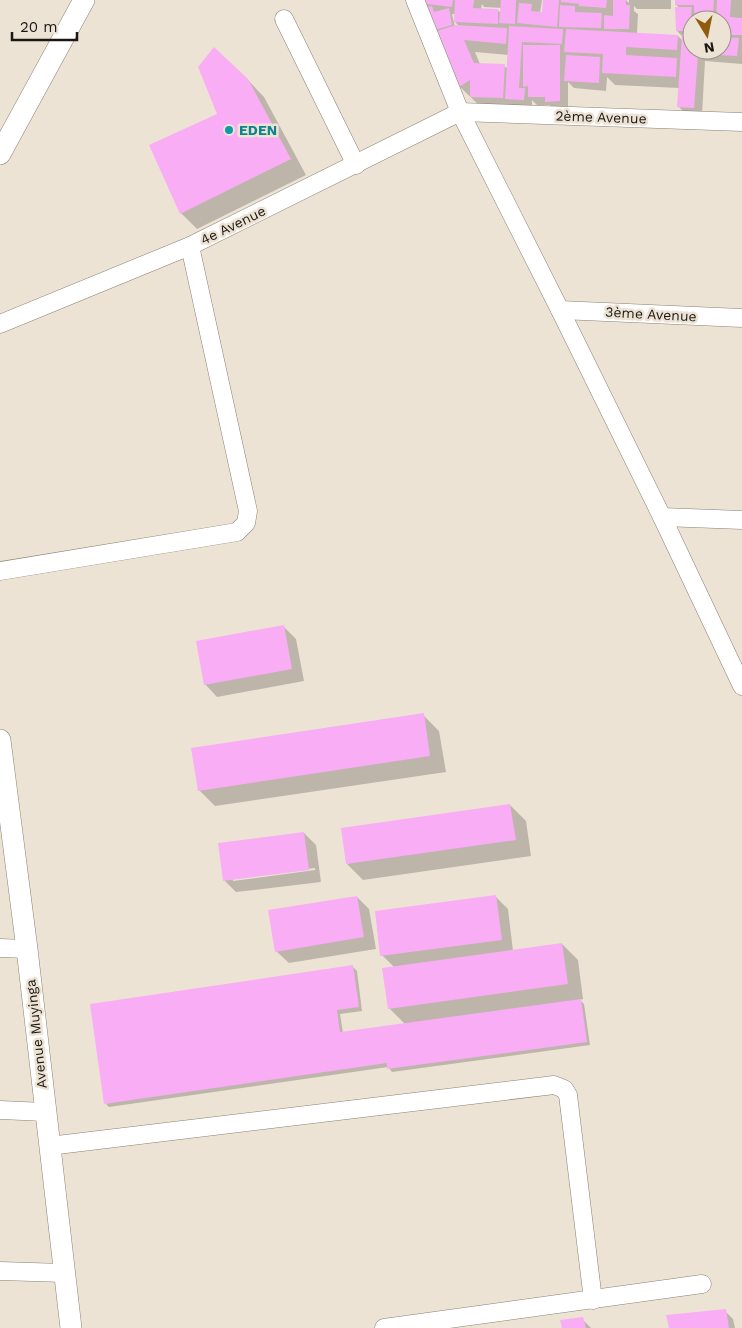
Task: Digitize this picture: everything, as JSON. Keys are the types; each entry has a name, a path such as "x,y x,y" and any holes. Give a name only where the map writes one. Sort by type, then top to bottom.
{"street":[{"path":"0,154 84,0"},
{"path":"415,0 460,112 662,517 742,686"},
{"path":"284,19 356,165"},
{"name":"2ème Avenue","path":"460,112 742,122"},
{"name":"4e Avenue","path":"0,324 190,246 460,112"},
{"path":"0,571 237,532 246,523 248,511 190,246"},
{"name":"3ème Avenue","path":"560,310 742,318"},
{"path":"662,517 742,520"},
{"name":"Avenue Muyinga","path":"1,749 27,949 71,1328"},
{"path":"0,948 27,949"},
{"path":"49,1146 554,1085 564,1089 568,1096 594,1300"},
{"path":"0,1110 45,1112"},
{"path":"0,1271 64,1273"},
{"path":"384,1328 702,1284"}],"building":[{"path":"418,0 453,0 452,7 418,3"},
{"path":"455,0 474,0 473,8 498,9 498,24 454,22"},
{"path":"501,0 516,0 515,24 499,23"},
{"path":"543,0 559,0 557,27 517,23 519,3 532,4 531,11 542,12"},
{"path":"561,0 607,0 606,8 579,6 579,4 561,2"},
{"path":"613,0 626,0 626,5 630,5 629,29 604,29 604,15 613,16"},
{"path":"675,0 714,0 713,10 694,10 694,5 675,5"},
{"path":"717,0 731,0 730,10 716,10"},
{"path":"560,5 575,6 575,12 602,13 601,28 559,27"},
{"path":"432,6 434,12 449,8 452,25 431,31 421,8"},
{"path":"675,7 692,7 692,10 682,10 682,31 676,31"},
{"path":"732,17 742,18 742,35 732,35"},
{"path":"456,25 507,28 506,44 464,40 474,63 505,64 503,98 470,97 470,80 459,87 431,33"},
{"path":"509,26 563,29 562,44 522,42 519,88 525,88 524,100 505,99"},
{"path":"566,29 678,35 677,50 626,47 626,55 677,58 676,77 602,73 603,54 564,52"},
{"path":"682,34 682,60 698,60 694,108 677,107"},
{"path":"732,38 739,38 737,56 732,56"},
{"path":"523,45 560,45 560,101 545,102 545,97 528,97 528,86 523,87"},
{"name":"EDEN","path":"214,47 248,79 291,159 180,214 149,145 217,114 198,67"},
{"path":"566,55 600,57 599,83 564,81"},
{"path":"284,625 292,669 204,685 196,641"},
{"path":"424,713 430,756 198,791 191,748"},
{"path":"510,804 516,840 346,864 341,828"},
{"path":"304,832 309,870 223,881 218,843"},
{"path":"496,895 502,940 380,956 375,911"},
{"path":"357,896 364,937 275,952 268,910"},
{"path":"562,943 568,984 388,1009 382,968"},
{"path":"353,965 359,1007 337,1010 340,1032 581,999 587,1042 387,1069 387,1063 104,1104 90,1004"},
{"path":"726,1309 729,1328 669,1328 666,1315"},
{"path":"583,1317 586,1328 562,1328 560,1320"}],"place":[{"name":"EDEN","path":"229,130"}]}
